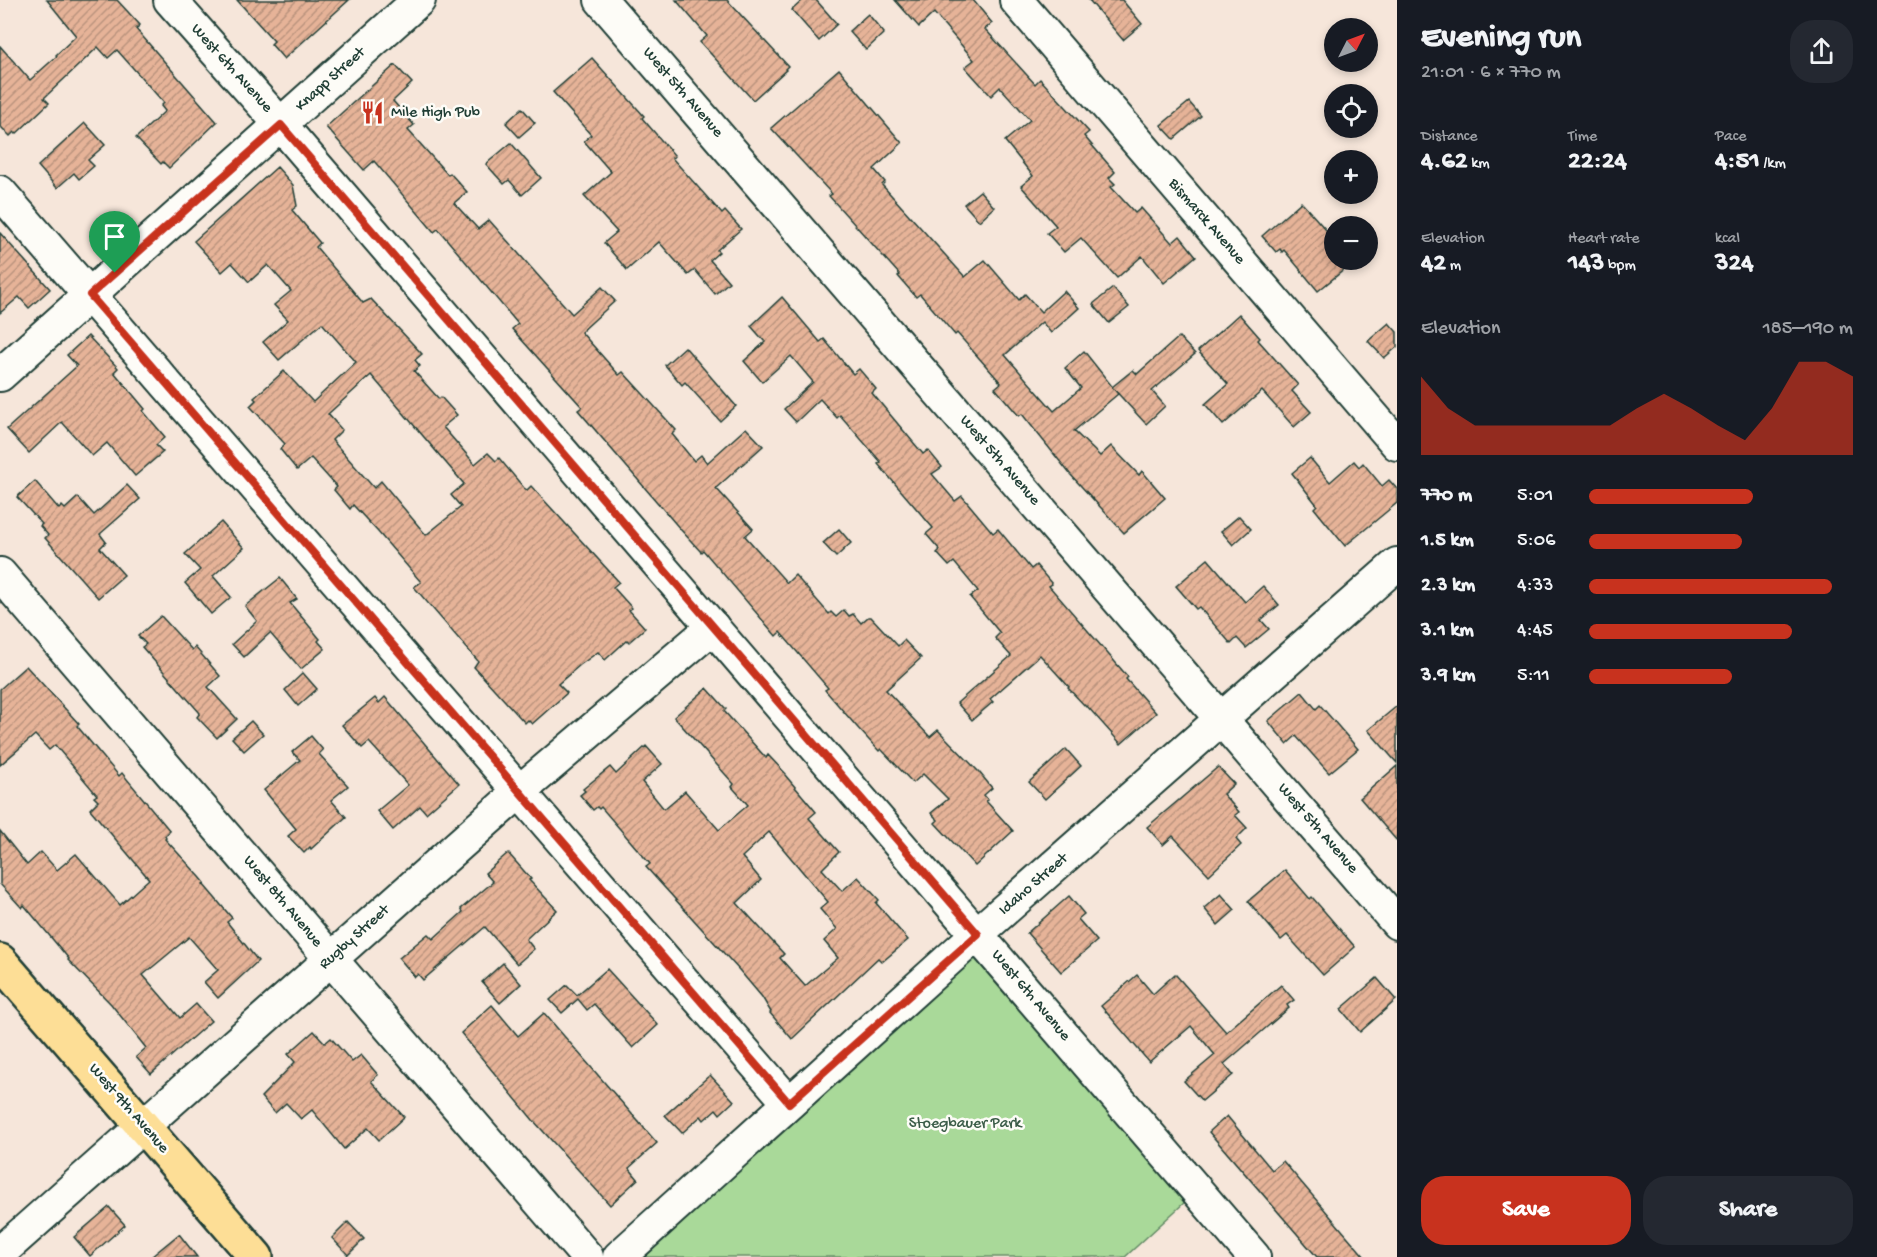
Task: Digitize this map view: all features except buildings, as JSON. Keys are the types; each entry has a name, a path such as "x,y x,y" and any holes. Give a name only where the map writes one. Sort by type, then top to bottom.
{"main road":[{"name":"West 9th Avenue","path":"0,961 256,1257"}],"street":[{"name":"West 6th Avenue","path":"170,0 281,125 1254,1257"},
{"name":"Knapp Street","path":"0,375 419,0"},
{"name":"West 5th Avenue","path":"601,0 1397,923"},
{"name":"Bismarck Avenue","path":"1016,0 1397,444"},
{"path":"0,192 789,1103"},
{"name":"Idaho Street","path":"619,1257 978,934 1397,564"},
{"name":"West 8th Avenue","path":"0,574 587,1257"},
{"name":"Rugby Street","path":"0,1253 520,791 713,627"}],"green space":[{"name":"Stoegbauer Park","path":"977,934 1197,1191 1125,1257 625,1257"}],"place":[{"name":"Mile High Pub","path":"373,113"}],"route":[{"path":"281,125 978,934 789,1103 90,295 115,273 281,125"}]}
